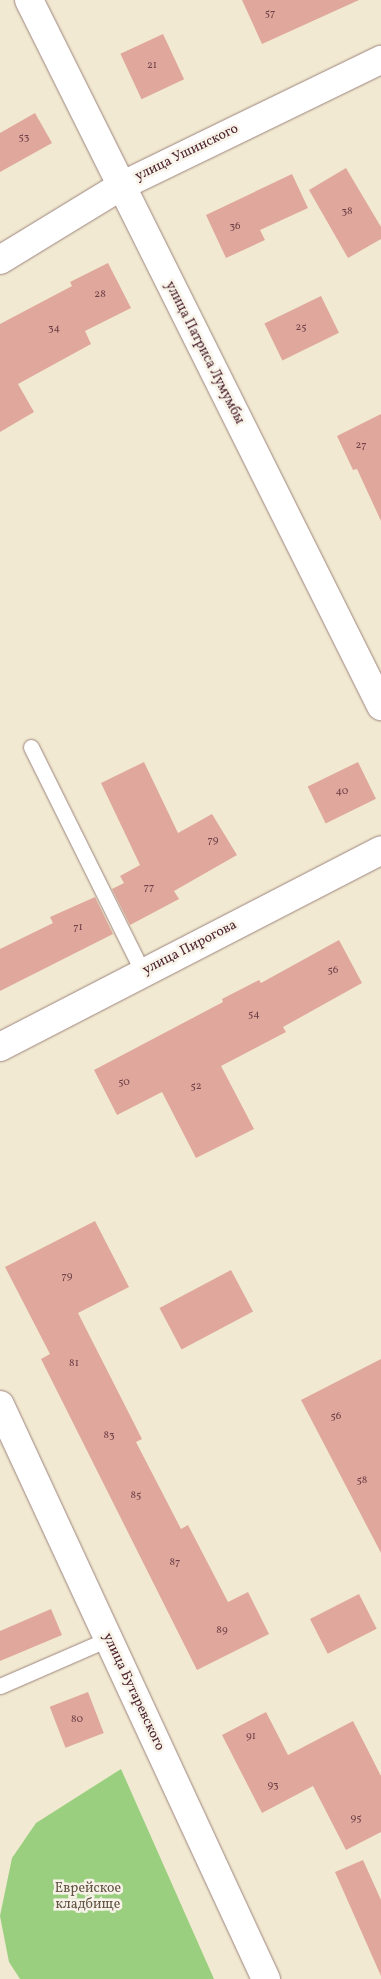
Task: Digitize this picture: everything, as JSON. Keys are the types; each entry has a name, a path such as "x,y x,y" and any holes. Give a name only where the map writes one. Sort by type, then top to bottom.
{"street":[{"name":"улица Патриса Лумумбы","path":"29,0 120,186 381,706"},
{"name":"улица Ушинского","path":"0,260 120,186 381,60"},
{"name":"улица Пирогова","path":"0,1047 381,850"},
{"name":"улица Бутаревского","path":"0,1406 266,1979"}],"lane":[{"path":"31,747 143,973"},
{"path":"0,1686 108,1639"}],"green space":[{"name":"Еврейское кладбище","path":"121,1769 214,1979 20,1979 9,1962 0,1916 12,1858 36,1823"}],"building":[{"path":"242,0 359,0 262,44"},
{"path":"163,34 184,79 142,99 120,54"},
{"path":"35,113 52,143 0,172 0,133"},
{"path":"346,168 381,227 381,239 348,258 309,190"},
{"path":"292,174 308,208 260,230 265,240 226,258 206,215"},
{"path":"108,263 131,308 85,331 91,344 18,384 34,412 0,432 0,324 72,286 70,282"},
{"path":"321,296 339,333 282,360 264,324"},
{"path":"381,414 381,521 357,469 353,470 337,436"},
{"path":"144,762 178,833 212,814 237,855 174,891 179,899 130,925 112,889 124,883 120,876 140,865 101,783"},
{"path":"358,762 376,799 326,823 308,787"},
{"path":"95,897 113,934 0,991 0,949 53,923 50,917"},
{"path":"339,940 362,983 283,1027 286,1032 221,1066 254,1129 196,1158 162,1092 117,1115 94,1070 223,1002 222,999 259,980 261,983"},
{"path":"95,1221 129,1287 78,1313 142,1439 136,1442 181,1529 188,1525 228,1602 248,1592 269,1634 197,1670 41,1359 50,1354 5,1267"},
{"path":"231,1270 253,1311 182,1350 159,1308"},
{"path":"381,1359 381,1553 301,1400"},
{"path":"359,1594 377,1629 328,1654 310,1619"},
{"path":"51,1609 62,1635 0,1661 0,1631"},
{"path":"88,1692 104,1733 65,1748 50,1707"},
{"path":"266,1712 288,1755 353,1721 381,1776 381,1832 346,1850 313,1786 262,1813 222,1735"},
{"path":"363,1860 381,1900 381,1976 335,1872"}]}
